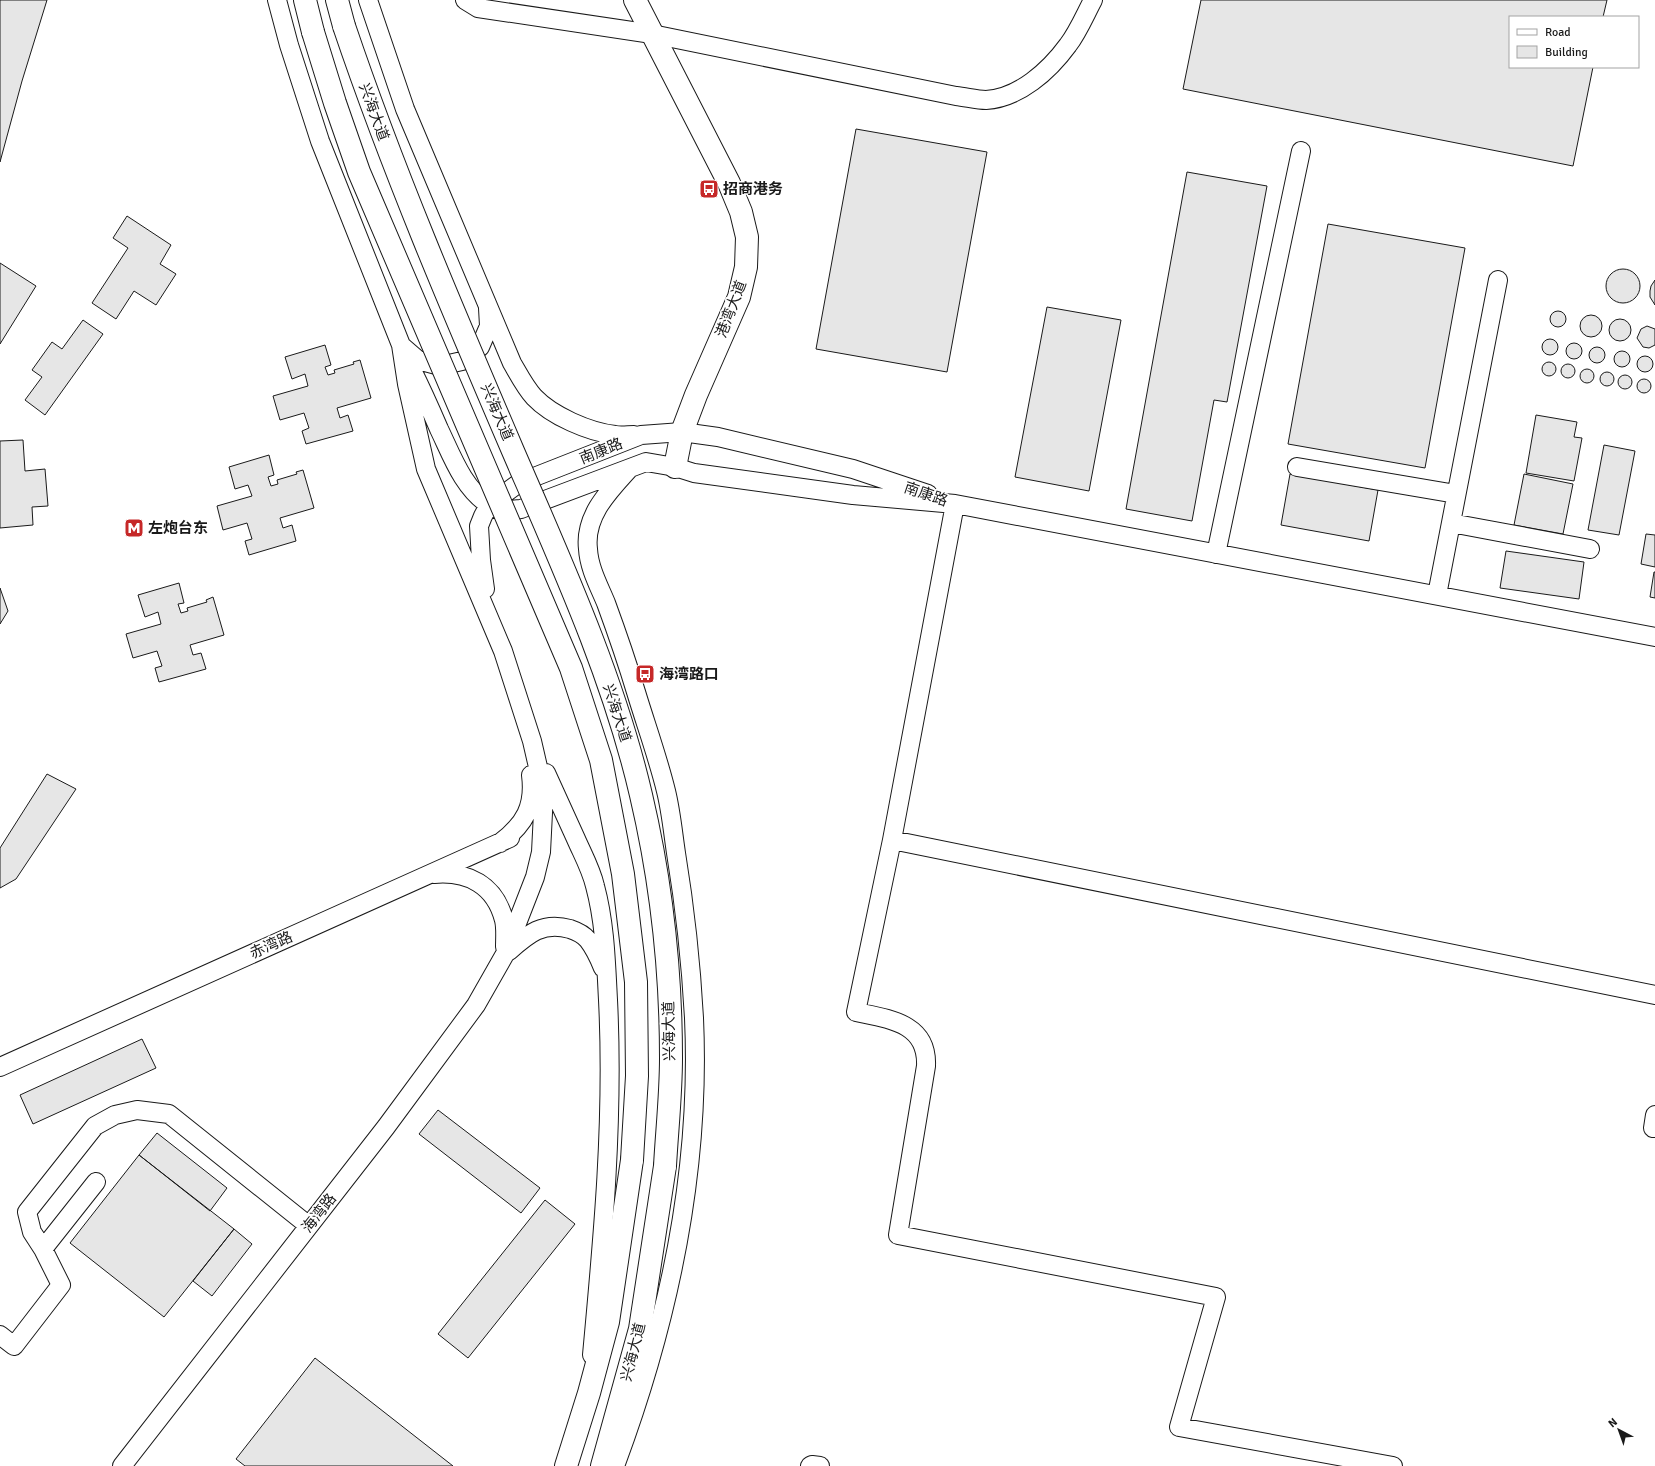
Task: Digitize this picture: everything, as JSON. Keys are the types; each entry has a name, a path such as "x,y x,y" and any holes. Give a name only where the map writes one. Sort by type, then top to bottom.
{"main road":[{"name":"兴海大道","path":"305,0 313,32 335,103 359,172 571,668 601,760 623,874 636,982 637,1076 632,1160 608,1322 589,1393 566,1466"},
{"name":"兴海大道","path":"338,0 344,26 365,87 435,268 546,527 620,716 641,796 658,885 668,976 671,1058 665,1166 640,1329 602,1466"},
{"name":"港湾大道","path":"634,0 728,182 741,212 747,238 746,267 739,297 696,395 682,432 675,467"}],"street":[{"name":"兴海大道","path":"277,0 289,45 320,141 401,345 407,384 426,469 488,612 503,651 532,741 544,793 542,852 536,878 505,954"},
{"name":"兴海大道","path":"368,0 405,109 512,363 521,380 534,397 551,411 593,430 615,435 641,435"},
{"path":"465,0 478,8 652,34 956,96 986,100 1010,95 1032,81 1052,64 1068,45 1093,0"},
{"path":"1216,554 1301,151"},
{"path":"1437,596 1498,280"},
{"path":"401,345 418,360 432,364 440,366 462,361 480,347 489,326 488,304"},
{"path":"401,345 461,475 489,505 479,526 481,560 488,612"},
{"name":"南康路","path":"682,432 718,438 853,469 955,504 853,494 694,474 675,467 646,462 521,509 508,511 498,510 489,505 519,483 641,435 682,432"},
{"name":"兴海大道","path":"614,1466 645,1375 671,1280 687,1193 693,1112 694,1020 686,911 666,793 626,656 591,565 587,548 589,530 596,511 604,497 632,466"},
{"path":"1297,467 1456,494"},
{"path":"1393,1466 1179,1427 1216,1298 898,1235 927,1057 925,1048 920,1040 906,1026 896,1021 856,1012 892,840 955,504 1655,637"},
{"path":"1451,523 1590,549"},
{"name":"兴海大道","path":"488,612 496,662 530,766 533,790 530,804 521,824 500,842"},
{"name":"兴海大道","path":"532,741 586,858 596,887 602,923 607,976 611,1050 606,1202 589,1393"},
{"name":"赤湾路","path":"0,1067 500,842 544,824"},
{"path":"892,840 1655,995"},
{"path":"427,875 442,873 467,876 485,888 493,896 504,920 505,954"},
{"path":"505,954 525,936 538,929 552,926 562,927 576,931 587,939 595,951 607,976"},
{"name":"海湾路","path":"122,1466 436,1061 476,1005 505,954"},
{"path":"0,1335 14,1346 61,1285 44,1249 32,1232 27,1212 95,1126 115,1115 137,1110 169,1114 309,1226"},
{"path":"1655,1115 1653,1128 1655,1128"},
{"path":"44,1249 96,1182"},
{"path":"810,1466 820,1466"}],"building":[{"path":"0,0 47,0 22,81 0,162"},
{"path":"1201,0 1607,0 1603,16 1509,16 1509,68 1593,68 1573,166 1183,89"},
{"path":"856,129 987,152 947,372 816,349"},
{"path":"1187,172 1267,186 1227,402 1214,400 1192,521 1126,509"},
{"path":"127,216 171,245 160,264 176,274 156,305 134,291 116,319 92,303 128,248 113,238"},
{"path":"1328,224 1465,248 1425,468 1288,444"},
{"path":"0,263 36,286 0,344"},
{"path":"1623,269 1635,274 1640,286 1635,298 1623,303 1611,298 1606,286 1611,274"},
{"path":"1655,280 1655,305 1650,297 1650,291"},
{"path":"1047,307 1121,320 1089,491 1015,477"},
{"path":"1555,311 1561,311 1566,316 1564,325 1561,327 1555,327 1550,322 1550,316"},
{"path":"1591,315 1599,318 1602,326 1599,334 1591,337 1583,334 1580,326 1583,318"},
{"path":"1620,319 1628,322 1631,330 1628,338 1620,341 1612,338 1609,330 1612,322"},
{"path":"83,320 103,334 45,415 25,400 42,377 32,370 52,342 62,349"},
{"path":"1647,326 1655,329 1655,345 1649,348 1643,347 1637,338 1641,329"},
{"path":"1547,339 1553,339 1558,344 1556,353 1553,355 1547,355 1542,350 1542,344"},
{"path":"1571,343 1577,343 1582,348 1580,357 1577,359 1571,359 1566,354 1566,348"},
{"path":"325,345 331,365 325,367 328,375 335,373 334,370 354,364 353,362 360,360 371,398 337,408 340,418 348,415 353,431 306,444 302,431 309,428 304,413 280,420 273,396 308,386 305,374 292,379 285,357"},
{"path":"1594,347 1600,347 1605,352 1603,361 1600,363 1594,363 1589,358 1589,352"},
{"path":"1619,351 1625,351 1630,356 1628,365 1625,367 1619,367 1614,362 1614,356"},
{"path":"1642,356 1648,356 1653,361 1651,370 1648,372 1642,372 1637,367 1637,361"},
{"path":"1549,362 1554,364 1556,369 1554,374 1549,376 1544,374 1542,369 1544,364"},
{"path":"1568,364 1573,366 1575,371 1573,376 1568,378 1563,376 1561,371 1563,366"},
{"path":"1587,369 1592,371 1594,376 1592,381 1587,383 1582,381 1580,376 1582,371"},
{"path":"1607,372 1612,374 1614,379 1612,384 1607,386 1602,384 1600,379 1602,374"},
{"path":"1625,375 1630,377 1632,382 1630,387 1625,389 1620,387 1618,382 1620,377"},
{"path":"1644,379 1649,381 1651,386 1649,391 1644,393 1639,391 1637,386 1639,381"},
{"path":"1536,415 1577,422 1574,437 1582,438 1574,481 1526,473"},
{"path":"23,440 25,471 45,469 48,506 32,507 33,525 0,528 0,441"},
{"path":"1604,445 1635,451 1619,535 1588,530"},
{"path":"269,455 274,475 268,477 271,486 278,484 277,480 297,474 296,472 303,470 314,508 280,518 283,528 292,525 296,541 249,555 245,541 252,539 247,523 223,530 217,506 252,496 248,485 235,489 229,467"},
{"path":"1290,474 1378,490 1369,541 1281,525"},
{"path":"1524,474 1573,484 1563,534 1514,525"},
{"path":"1646,534 1655,535 1655,567 1641,564"},
{"path":"1506,551 1584,562 1579,599 1500,588"},
{"path":"1655,572 1655,598 1650,597"},
{"path":"179,583 184,603 178,604 181,613 188,611 187,608 207,602 206,600 213,597 224,635 190,645 193,655 201,653 206,669 159,682 155,668 162,666 157,651 133,658 126,634 161,624 158,612 145,617 138,595"},
{"path":"0,588 8,611 0,624"},
{"path":"47,774 76,789 16,879 0,888 0,848"},
{"path":"142,1039 156,1068 33,1124 20,1095"},
{"path":"438,1110 540,1188 521,1213 419,1134"},
{"path":"157,1133 227,1188 210,1211 139,1155"},
{"path":"139,1155 234,1229 164,1317 70,1243"},
{"path":"545,1200 575,1224 468,1358 438,1334"},
{"path":"234,1229 252,1244 212,1296 193,1281"},
{"path":"315,1358 453,1466 245,1466 236,1459"}],"place":[{"name":"招商港务","path":"709,189"},
{"name":"左炮台东","path":"134,528"},
{"name":"海湾路口","path":"645,674"}]}
